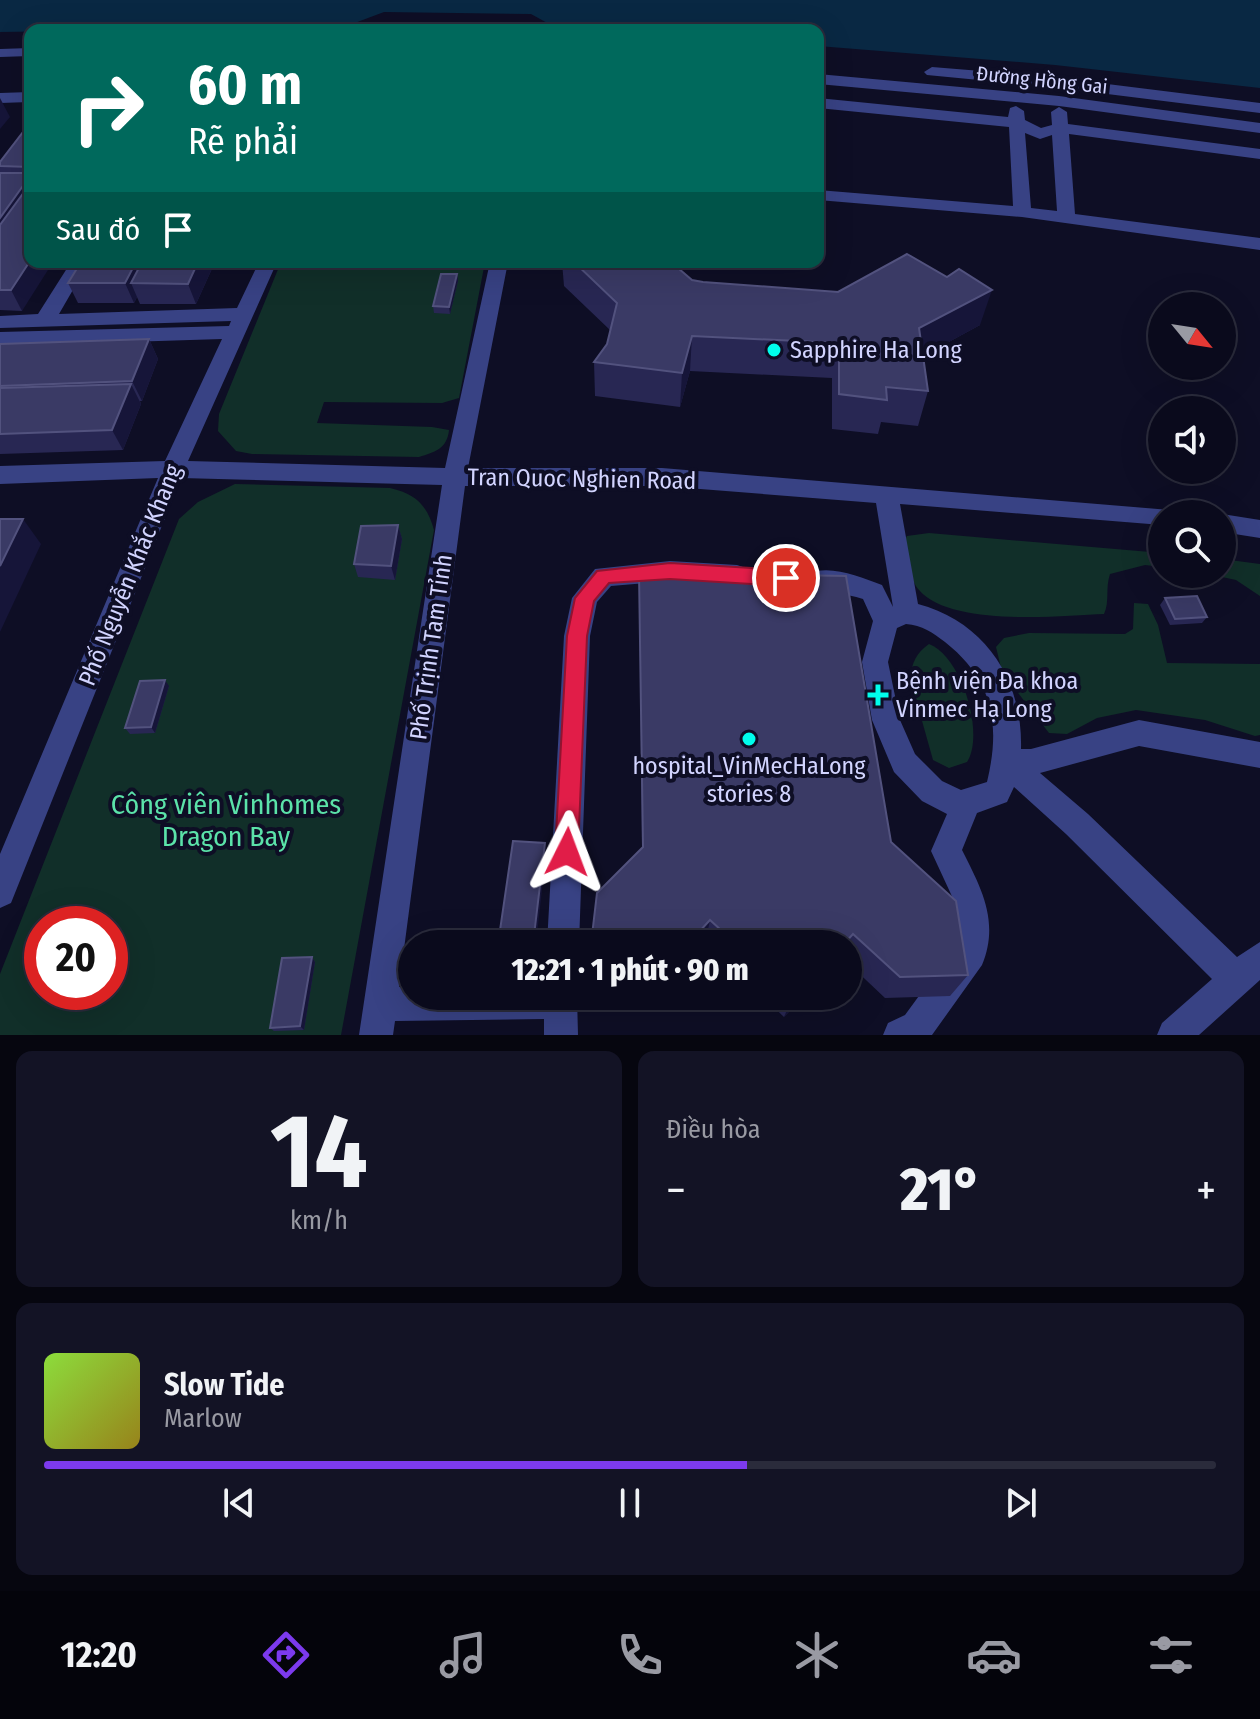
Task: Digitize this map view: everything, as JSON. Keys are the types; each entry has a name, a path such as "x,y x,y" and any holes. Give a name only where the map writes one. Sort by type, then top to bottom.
{"street":[{"path":"0,53 24,52"},
{"path":"824,63 857,66"},
{"path":"0,67 24,66"},
{"name":"Đường Hồng Gai","path":"919,71 1043,81 1260,108"},
{"name":"Đường Hồng Gai","path":"824,80 1059,101 1260,128"},
{"path":"1014,96 1022,212"},
{"path":"0,98 24,97"},
{"path":"1059,101 1066,217"},
{"path":"824,104 1017,123 1040,134 1059,128 1260,154"},
{"path":"824,196 1022,212 1260,244"},
{"path":"45,320 76,268"},
{"name":"Phố Nguyễn Khắc Khang","path":"0,892 173,469 265,268"},
{"name":"Phố Trịnh Tam Tỉnh","path":"378,1020 455,477 498,268"},
{"path":"0,322 241,323"},
{"path":"0,339 241,323"},
{"name":"Tran Quoc Nghien Road","path":"0,475 173,469 455,477 662,477 1148,515"},
{"path":"796,579 843,582 873,592 896,617 932,618 980,659 999,684 1004,710 1005,778 997,792 960,805 932,791 904,763 886,720 875,662 896,617 886,493"},
{"path":"1236,525 1260,529"},
{"path":"564,930 577,636 585,598 604,576 670,571 764,577"},
{"path":"1006,762 1031,762 1139,733 1260,755"},
{"path":"1006,762 1248,968 1174,1035"},
{"path":"900,1035 917,1027 970,953 972,903 946,851 966,803"},
{"path":"378,1020 560,1011"}],"green space":[{"path":"279,268 484,268 459,398 442,403 324,402 317,423 449,430 446,442 439,449 419,457 252,454 236,451 218,431 219,414"},
{"name":"Công viên Vinhomes Dragon Bay","path":"235,484 390,488 414,497 424,507 434,530 341,1035 0,1035 0,974 24,913 24,1010 128,1010 128,906 27,906 179,519 198,502"},
{"path":"929,533 1148,552 1148,565 1110,574 1104,614 1007,617 980,614 955,610 934,602 919,590 902,544 907,536"},
{"path":"1236,561 1260,564 1260,596 1236,580"},
{"path":"1134,603 1148,604 1158,625 1167,663 1260,664 1260,735 1205,720 1136,710 1097,718 1067,734 1049,733 1002,672 996,647 1004,638 1029,633 1125,634 1133,629"},
{"path":"929,644 951,664 967,697 972,716 972,749 967,762 949,768 933,760 910,678 915,659"}],"water":[{"path":"0,0 1260,0 1260,88 1055,65 824,46 824,24 549,24 531,14 384,12 352,24 24,24 24,32 0,32"}],"building":[{"path":"24,131 24,167 0,166"},
{"path":"0,173 24,173 24,184 0,218"},
{"path":"24,192 25,268 11,290 0,290 0,225"},
{"path":"907,254 947,277 959,269 992,290 919,328 928,391 886,387 887,400 839,394 839,343 692,336 682,373 594,362 607,344 617,303 580,268 678,268 692,280 703,282 838,292"},
{"path":"77,268 133,268 125,283 68,283"},
{"path":"139,268 195,268 188,284 131,283"},
{"path":"441,274 457,274 449,307 433,306"},
{"path":"149,339 132,381 0,386 0,344"},
{"path":"131,384 112,430 0,434 0,388"},
{"path":"0,519 23,519 0,566"},
{"path":"398,525 391,566 354,564 361,526"},
{"name":"hospital_VinMecHaLong stories 8","path":"639,572 846,576 891,842 956,901 968,975 900,977 862,942 862,930 721,930 710,920 701,930 593,930 597,893 643,847"},
{"path":"1197,596 1207,617 1175,619 1165,598"},
{"path":"165,680 151,727 125,728 140,681"},
{"path":"513,841 545,843 535,930 500,930"},
{"path":"312,957 300,1026 270,1028 282,958"}],"place":[{"name":"Sapphire Ha Long","path":"774,350"},
{"name":"Bệnh viện Đa khoa Vinmec Hạ Long","path":"878,695"},
{"name":"hospital_VinMecHaLong stories 8","path":"749,739"}],"route":[{"path":"567,852 577,636 585,598 604,576 670,571 786,578"}]}
